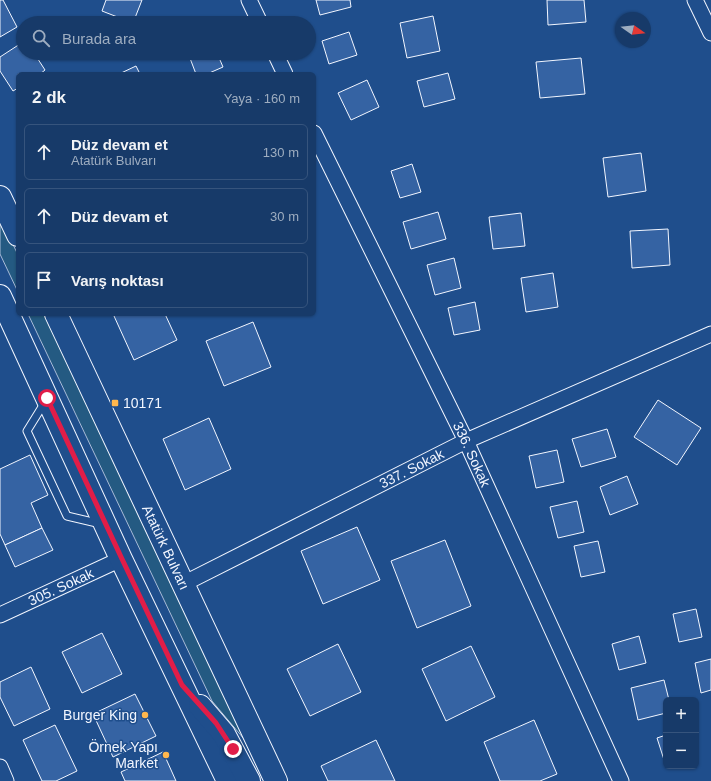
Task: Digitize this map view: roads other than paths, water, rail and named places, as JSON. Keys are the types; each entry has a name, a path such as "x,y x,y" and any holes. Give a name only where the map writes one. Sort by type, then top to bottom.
{"main road":[{"path":"0,197 16,231"},
{"path":"0,296 106,525 228,781"},
{"name":"Atatürk Bulvarı","path":"57,316 276,781"},
{"path":"182,685 224,734 249,781"}],"street":[{"path":"249,0 257,16"},
{"path":"696,0 711,33"},
{"path":"278,60 284,72"},
{"name":"336. Sokak","path":"316,137 466,441 621,781"},
{"name":"337. Sokak","path":"183,584 466,441 711,334"},
{"name":"305. Sokak","path":"0,615 122,559"},
{"path":"0,767 6,781"}],"lane":[{"path":"47,398 27,431 67,516 106,525"}],"place":[{"name":"10171","path":"115,403"},
{"name":"Burger King","path":"145,715"},
{"name":"Örnek Yapı Market","path":"166,755"}]}
